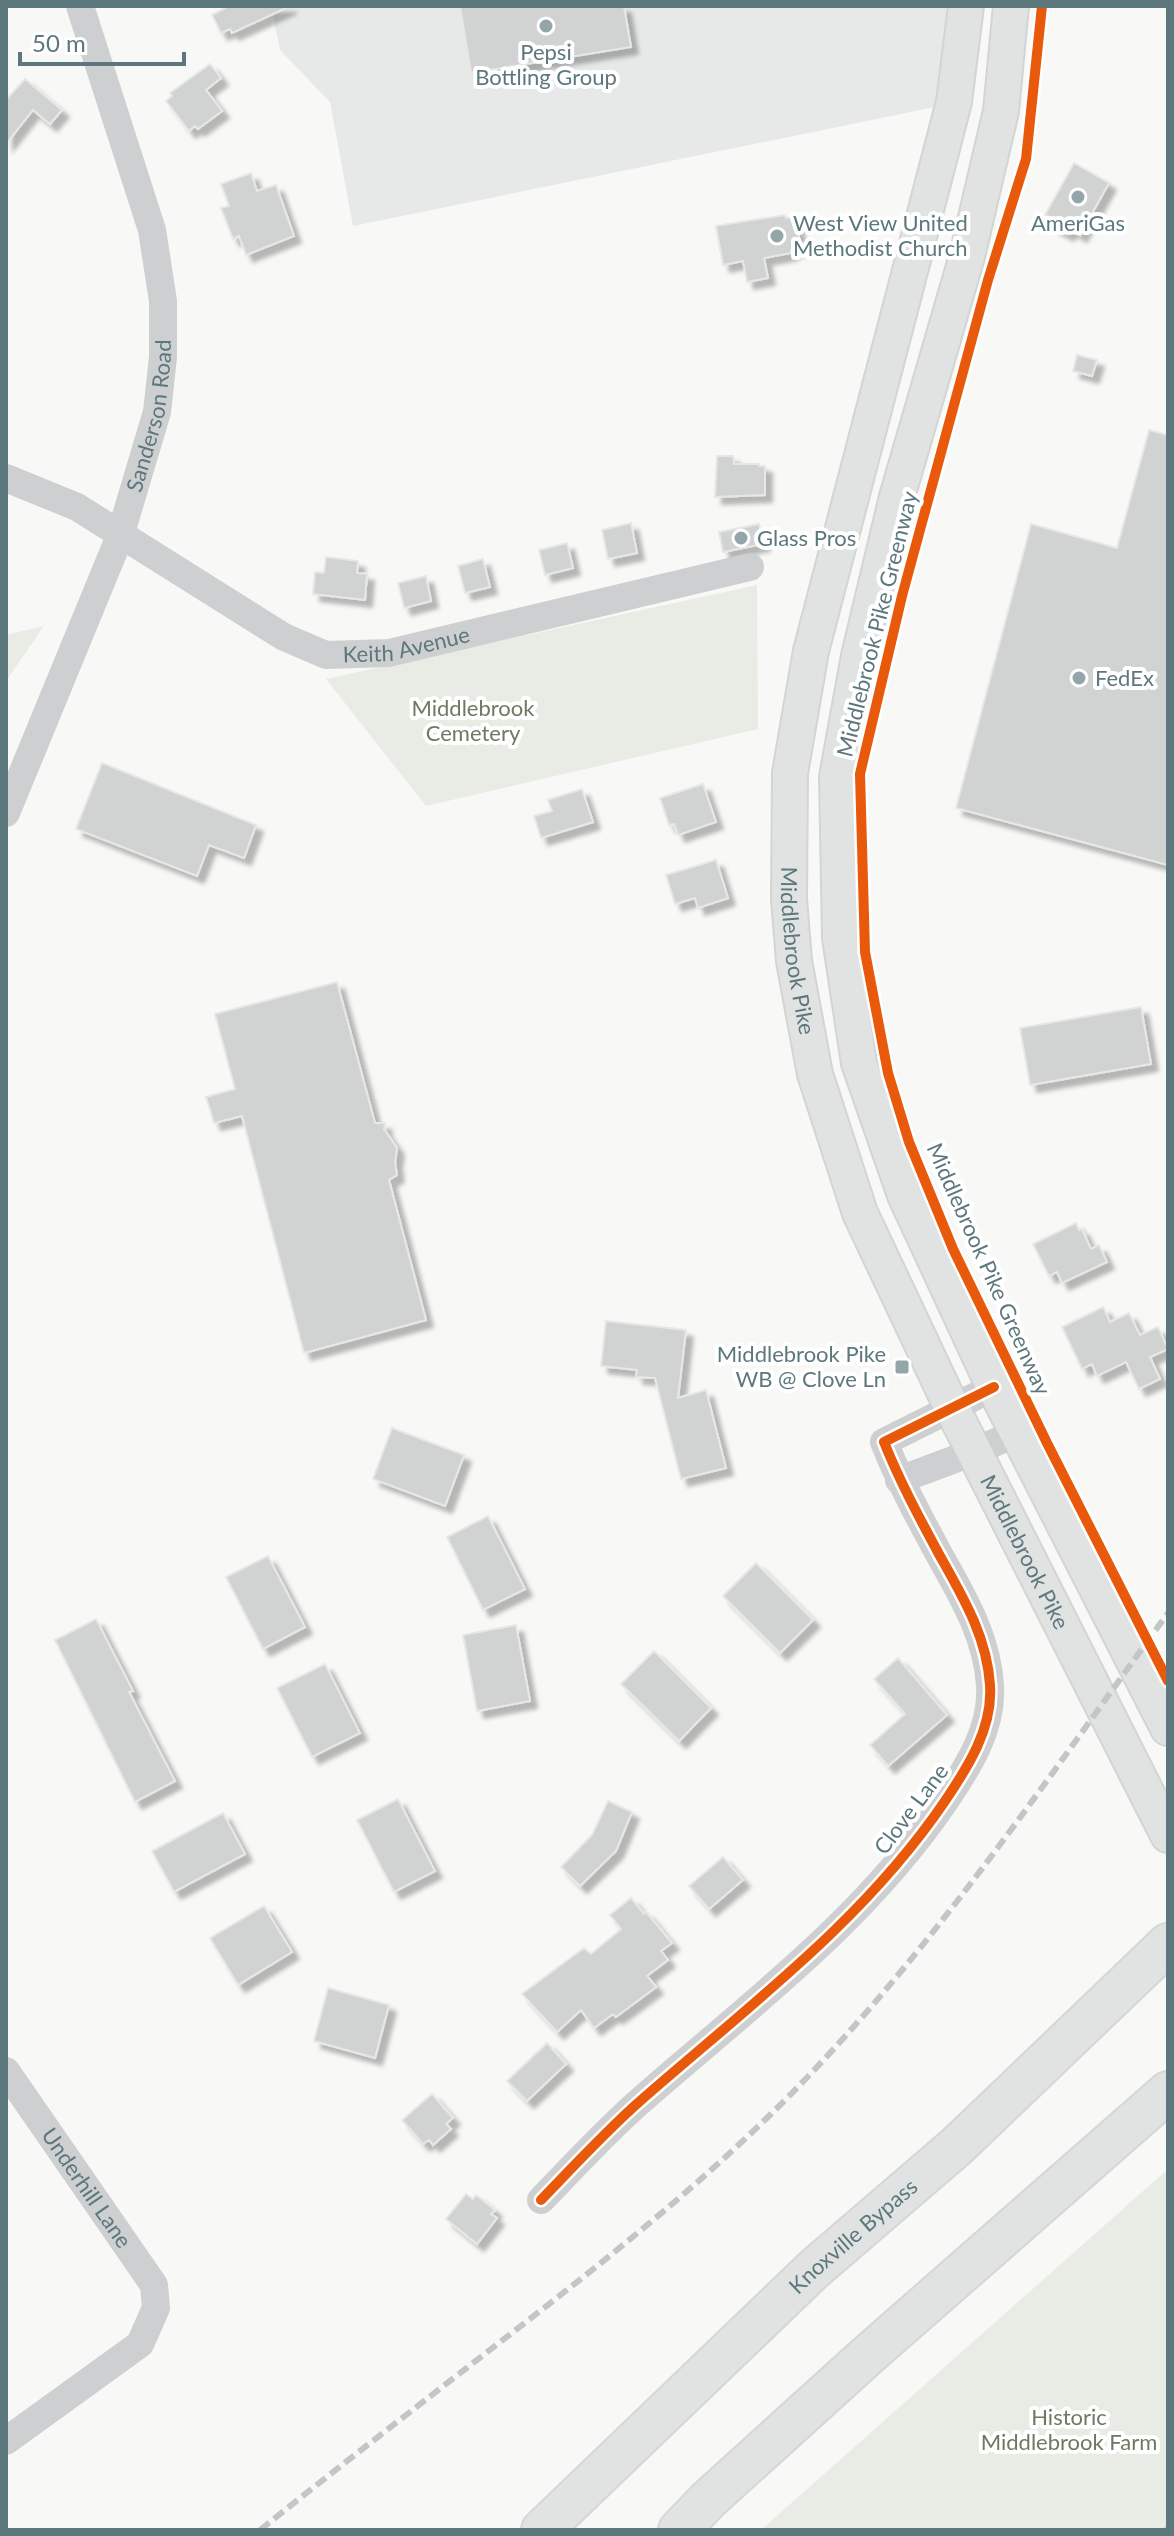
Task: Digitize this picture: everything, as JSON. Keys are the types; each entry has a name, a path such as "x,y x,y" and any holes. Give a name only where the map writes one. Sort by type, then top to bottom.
{"highway":[{"name":"Knoxville Bypass","path":"542,2530 814,2269 957,2146 1168,1944"},
{"path":"679,2530 846,2375 1168,2092"}],"main road":[{"name":"Middlebrook Pike","path":"966,6 954,102 811,651 790,773 789,899 794,961 815,1074 860,1213 952,1408 1166,1830"},
{"name":"Middlebrook Pike","path":"1011,6 1001,111 967,256 897,497 859,656 837,777 840,938 859,1063 905,1195 994,1387 1168,1728"}],"street":[{"name":"Sanderson Road","path":"6,813 120,536 157,412 163,357 163,301 152,230 80,6"},
{"name":"Keith Avenue","path":"6,478 77,507 284,637 326,655 389,653 750,567"},
{"name":"Clove Lane","path":"541,2200 637,2104 822,1945 921,1837 966,1769 985,1728 991,1688 985,1648 964,1600 899,1480 884,1442 994,1387"},
{"path":"899,1480 1018,1432"},
{"name":"Underhill Lane","path":"6,2071 154,2285 156,2308 140,2344 6,2441"}],"shaded area":[{"path":"271,6 952,6 940,106 353,226 330,102 280,50"}],"green space":[{"name":"Middlebrook Cemetery","path":"757,585 758,729 426,806 326,679"},
{"path":"44,626 6,681 6,635"},
{"name":"Historic Middlebrook Farm","path":"1168,2169 1168,2530 761,2530"}],"building":[{"path":"229,6 290,6 232,33 230,29 221,33 212,15"},
{"name":"Pepsi Bottling Group","path":"460,6 624,6 631,47 471,73"},
{"path":"210,64 221,78 206,90 222,111 198,129 195,126 189,131 166,101 172,96 170,93"},
{"path":"25,79 62,110 50,124 33,110 6,144 6,100"},
{"name":"AmeriGas","path":"1074,163 1109,183 1080,235 1070,229 1067,234 1052,226 1055,220 1045,215"},
{"path":"251,173 257,191 276,185 294,236 246,255 239,236 233,239 221,208 229,206 221,184"},
{"path":"785,215 786,218 795,216 801,248 764,258 768,278 747,282 743,261 723,265 716,226"},
{"path":"1077,355 1097,360 1092,376 1073,371"},
{"name":"FedEx","path":"1149,430 1168,435 1168,865 956,808 1031,524 1117,548"},
{"path":"717,456 733,456 734,464 765,466 765,495 715,497"},
{"path":"631,523 637,553 608,559 602,530"},
{"name":"Glass Pros","path":"759,524 763,544 723,552 719,532"},
{"path":"567,543 573,568 545,575 539,550"},
{"path":"326,557 358,561 357,573 367,574 365,600 313,594 315,572 324,573"},
{"path":"483,559 490,587 465,593 458,566"},
{"path":"426,576 431,601 404,608 398,583"},
{"path":"102,763 256,825 244,858 209,845 197,876 76,829"},
{"path":"703,784 716,822 678,835 674,824 669,825 660,798"},
{"path":"582,789 593,822 541,838 534,816 552,811 548,800"},
{"path":"716,860 728,898 698,908 695,898 675,904 666,875"},
{"path":"337,982 375,1123 385,1123 384,1129 397,1148 397,1175 389,1180 426,1320 304,1353 242,1116 214,1123 206,1097 235,1089 215,1014"},
{"path":"1141,1007 1151,1064 1030,1085 1020,1028"},
{"path":"1076,1223 1091,1249 1099,1245 1107,1262 1062,1283 1057,1272 1049,1276 1033,1244"},
{"path":"1103,1307 1110,1322 1129,1313 1140,1335 1158,1327 1168,1349 1150,1357 1160,1379 1139,1389 1126,1362 1097,1376 1092,1364 1082,1369 1062,1327"},
{"path":"606,1321 686,1330 678,1398 706,1390 726,1468 681,1479 655,1378 636,1377 637,1370 601,1366"},
{"path":"392,1428 464,1455 445,1506 373,1479"},
{"path":"488,1516 525,1589 483,1610 447,1537"},
{"path":"268,1556 305,1627 263,1649 226,1577"},
{"path":"756,1563 813,1620 780,1653 723,1596"},
{"path":"96,1619 175,1781 135,1802 55,1640"},
{"path":"516,1625 530,1701 477,1711 463,1635"},
{"path":"654,1651 711,1708 679,1741 621,1684"},
{"path":"898,1658 947,1715 888,1766 870,1745 905,1714 874,1679"},
{"path":"325,1664 360,1733 312,1757 277,1688"},
{"path":"398,1799 435,1871 394,1892 357,1820"},
{"path":"608,1801 632,1812 616,1851 580,1886 561,1867 592,1835"},
{"path":"223,1813 245,1854 174,1892 152,1851"},
{"path":"723,1857 743,1880 709,1909 689,1886"},
{"path":"631,1898 672,1943 661,1951 668,1960 647,1976 656,1987 616,2017 613,2014 594,2028 581,2010 557,2032 522,1994 584,1948 591,1954 621,1929 610,1915"},
{"path":"264,1906 292,1952 238,1985 210,1938"},
{"path":"328,1988 389,2005 375,2058 314,2041"},
{"path":"547,2043 566,2064 527,2101 507,2081"},
{"path":"432,2094 453,2118 446,2124 451,2129 433,2145 429,2140 423,2144 402,2120"},
{"path":"466,2194 473,2199 476,2195 495,2210 491,2214 497,2218 477,2244 446,2219"}],"railway":[{"path":"260,2530 634,2236 771,2114 880,1997 980,1872 1168,1613"}],"cycle path":[{"name":"Middlebrook Pike Greenway","path":"1042,6 1026,159 988,280 902,596 860,774 865,952 888,1073 909,1142 953,1249 1168,1681"},
{"path":"541,2200 626,2113 762,1997 841,1924 913,1845 970,1761 983,1732 990,1701 984,1650 965,1602 910,1500 884,1442 994,1387"}],"place":[{"name":"Pepsi Bottling Group","path":"546,26"},
{"name":"AmeriGas","path":"1078,197"},
{"name":"West View United Methodist Church","path":"777,236"},
{"name":"Glass Pros","path":"741,538"},
{"name":"FedEx","path":"1079,678"},
{"name":"Middlebrook Pike WB @ Clove Ln","path":"902,1367"}]}
